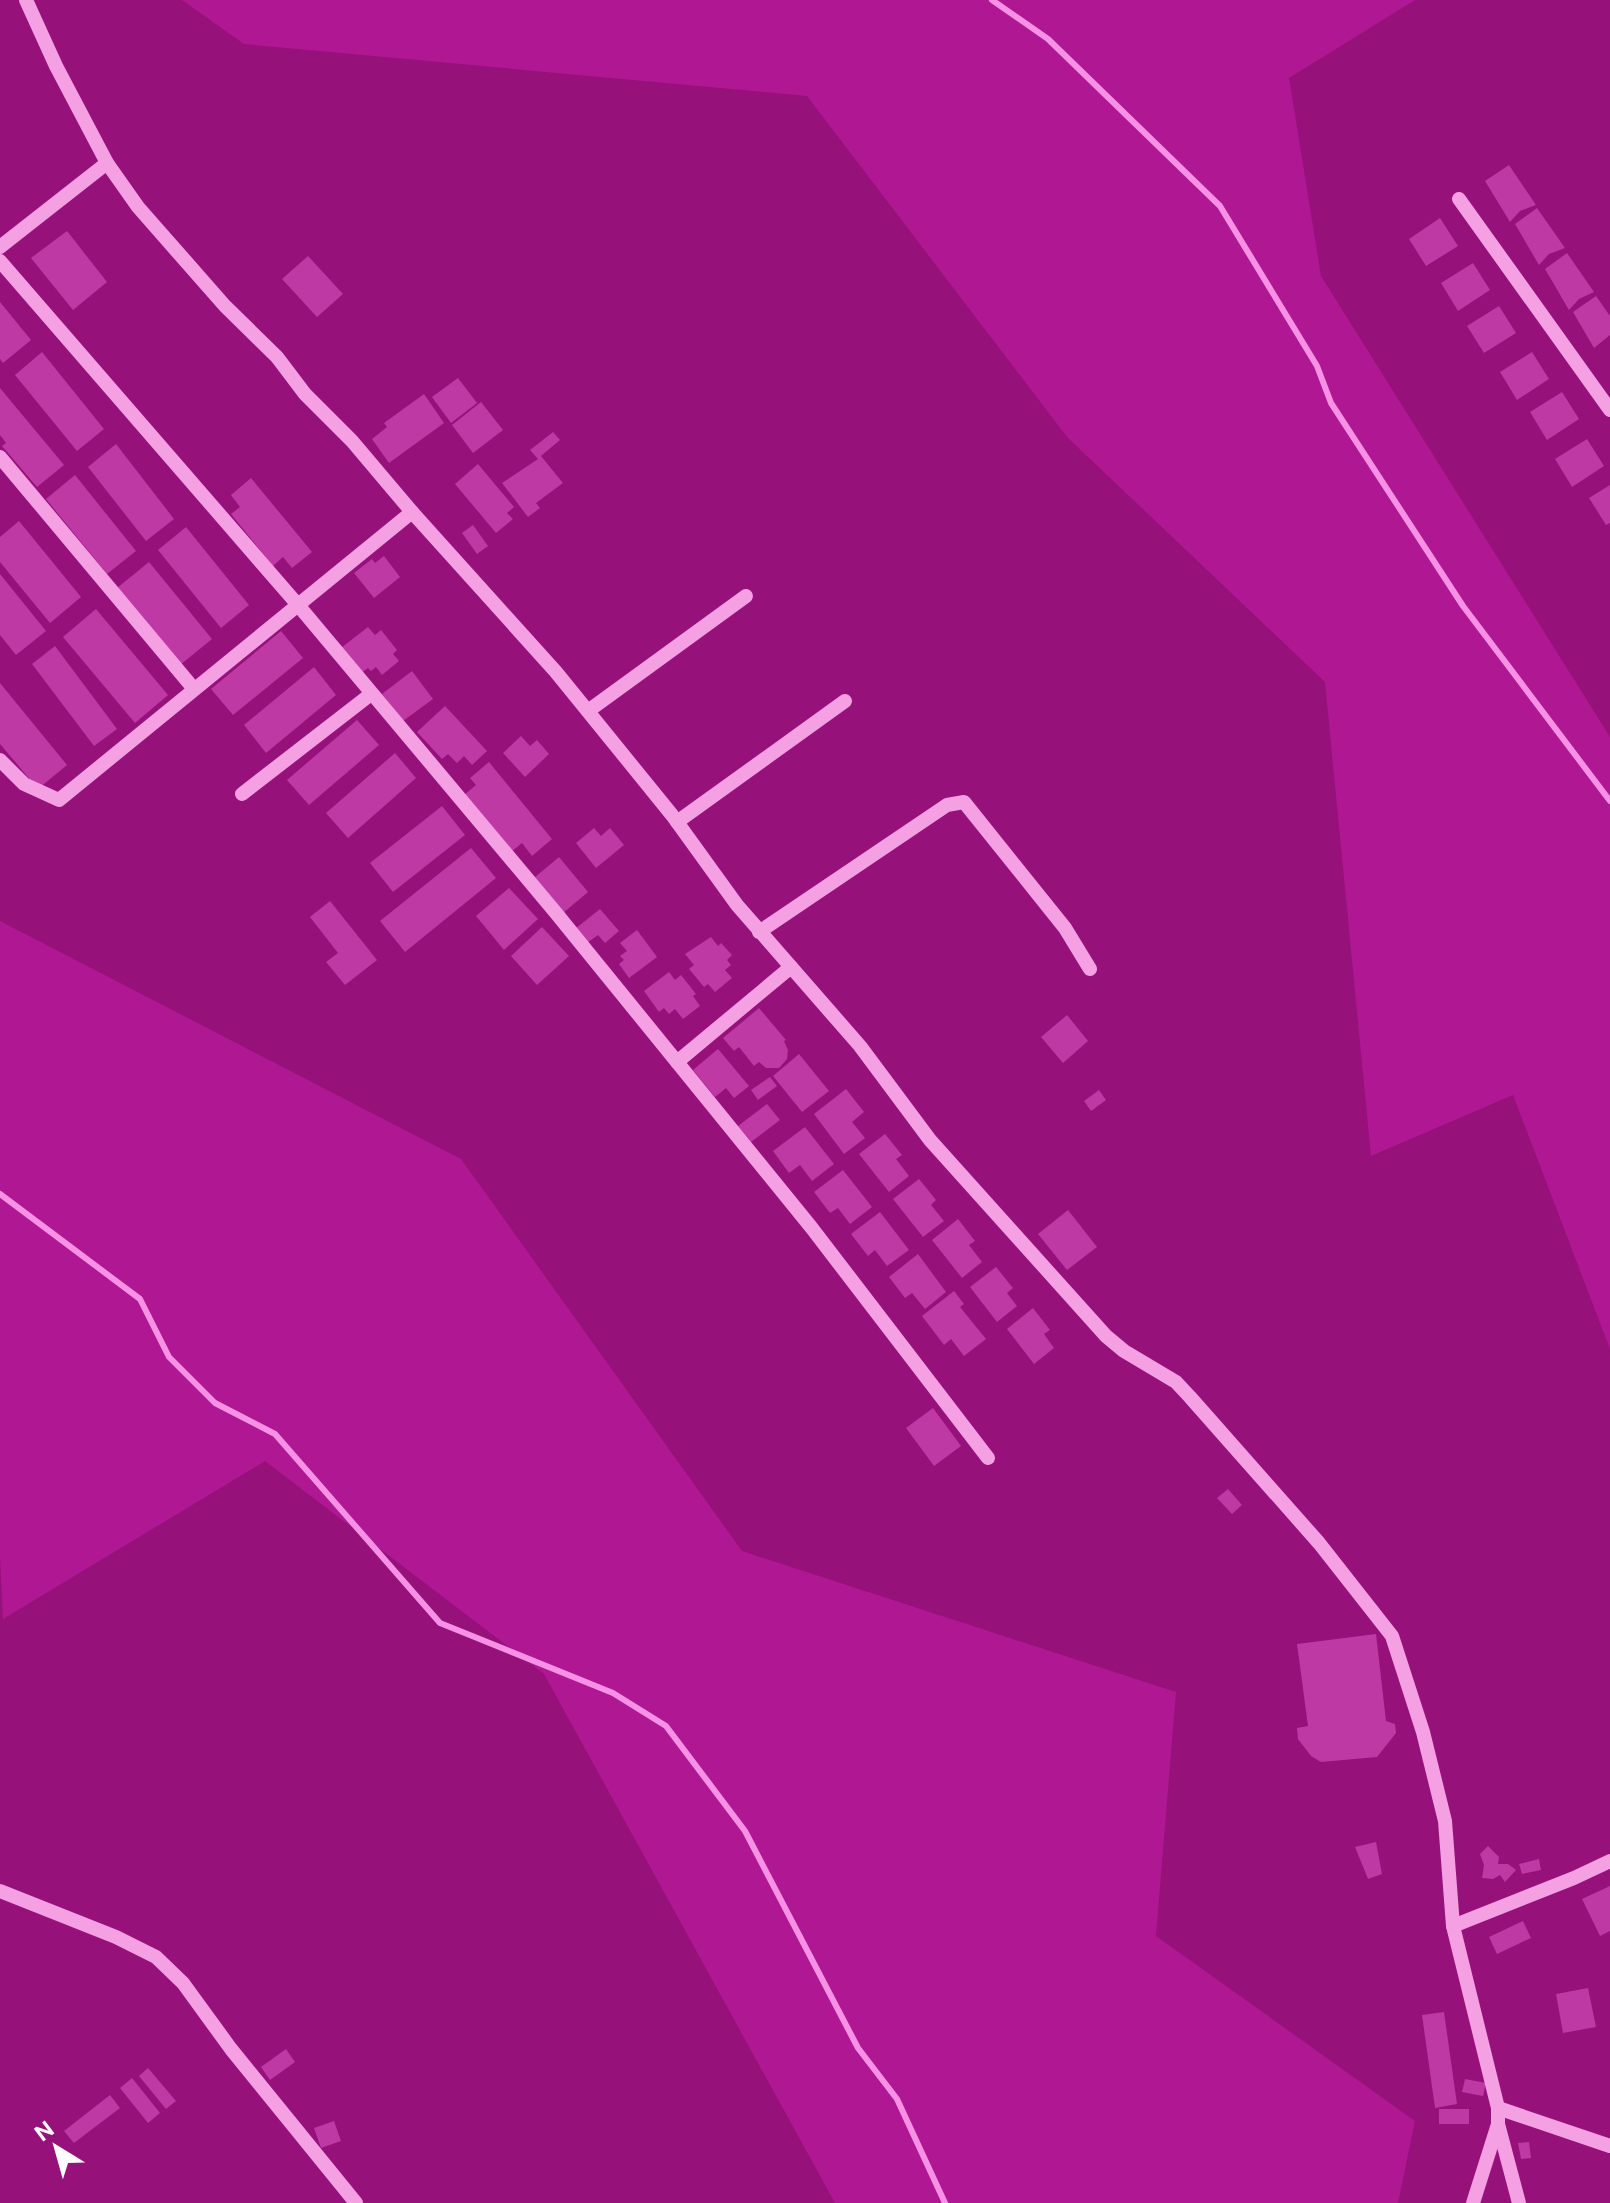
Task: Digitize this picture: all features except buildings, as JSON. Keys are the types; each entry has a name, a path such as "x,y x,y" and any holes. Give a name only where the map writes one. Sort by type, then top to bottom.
{"street":[{"path":"26,0 56,66 107,163 138,207 225,306 277,357 305,394 352,441 588,711 677,822 737,905 845,1027 930,1140 1106,1336 1124,1351 1176,1382 1190,1397 1319,1543 1392,1636 1423,1732 1445,1821 1453,1926 1519,2203"},
{"path":"0,247 107,163"},
{"path":"1459,199 1610,410"},
{"path":"0,261 298,605 556,913 811,1227 988,1458"},
{"path":"0,457 194,689"},
{"path":"0,760 24,784 59,800 412,512"},
{"path":"588,711 746,596"},
{"path":"242,794 371,694"},
{"path":"677,822 845,701"},
{"path":"759,932 947,805 964,802 1065,928 1090,969"},
{"path":"677,1062 791,967"},
{"path":"1453,1926 1610,1861"},
{"path":"0,1891 116,1937 156,1957 183,1983 231,2049 356,2203"},
{"path":"1498,2108 1610,2146"},
{"path":"1473,2203 1498,2124"}],"shaded area":[{"path":"182,0 1415,0 1289,78 1321,276 1610,737 1610,1349 1513,1095 1371,1156 1325,682 1067,437 807,96 244,44"},
{"path":"0,921 461,1159 742,1551 1176,1692 1156,1936 1415,2121 1398,2203 835,2203 544,1674 265,1461 3,1619 0,1557"}],"waterway":[{"path":"992,0 1048,39 1220,206 1317,366 1331,403 1463,606 1610,801"},
{"path":"0,1194 140,1299 169,1357 215,1403 275,1434 440,1623 613,1693 666,1726 745,1831 858,2048 897,2099 945,2203"}]}
